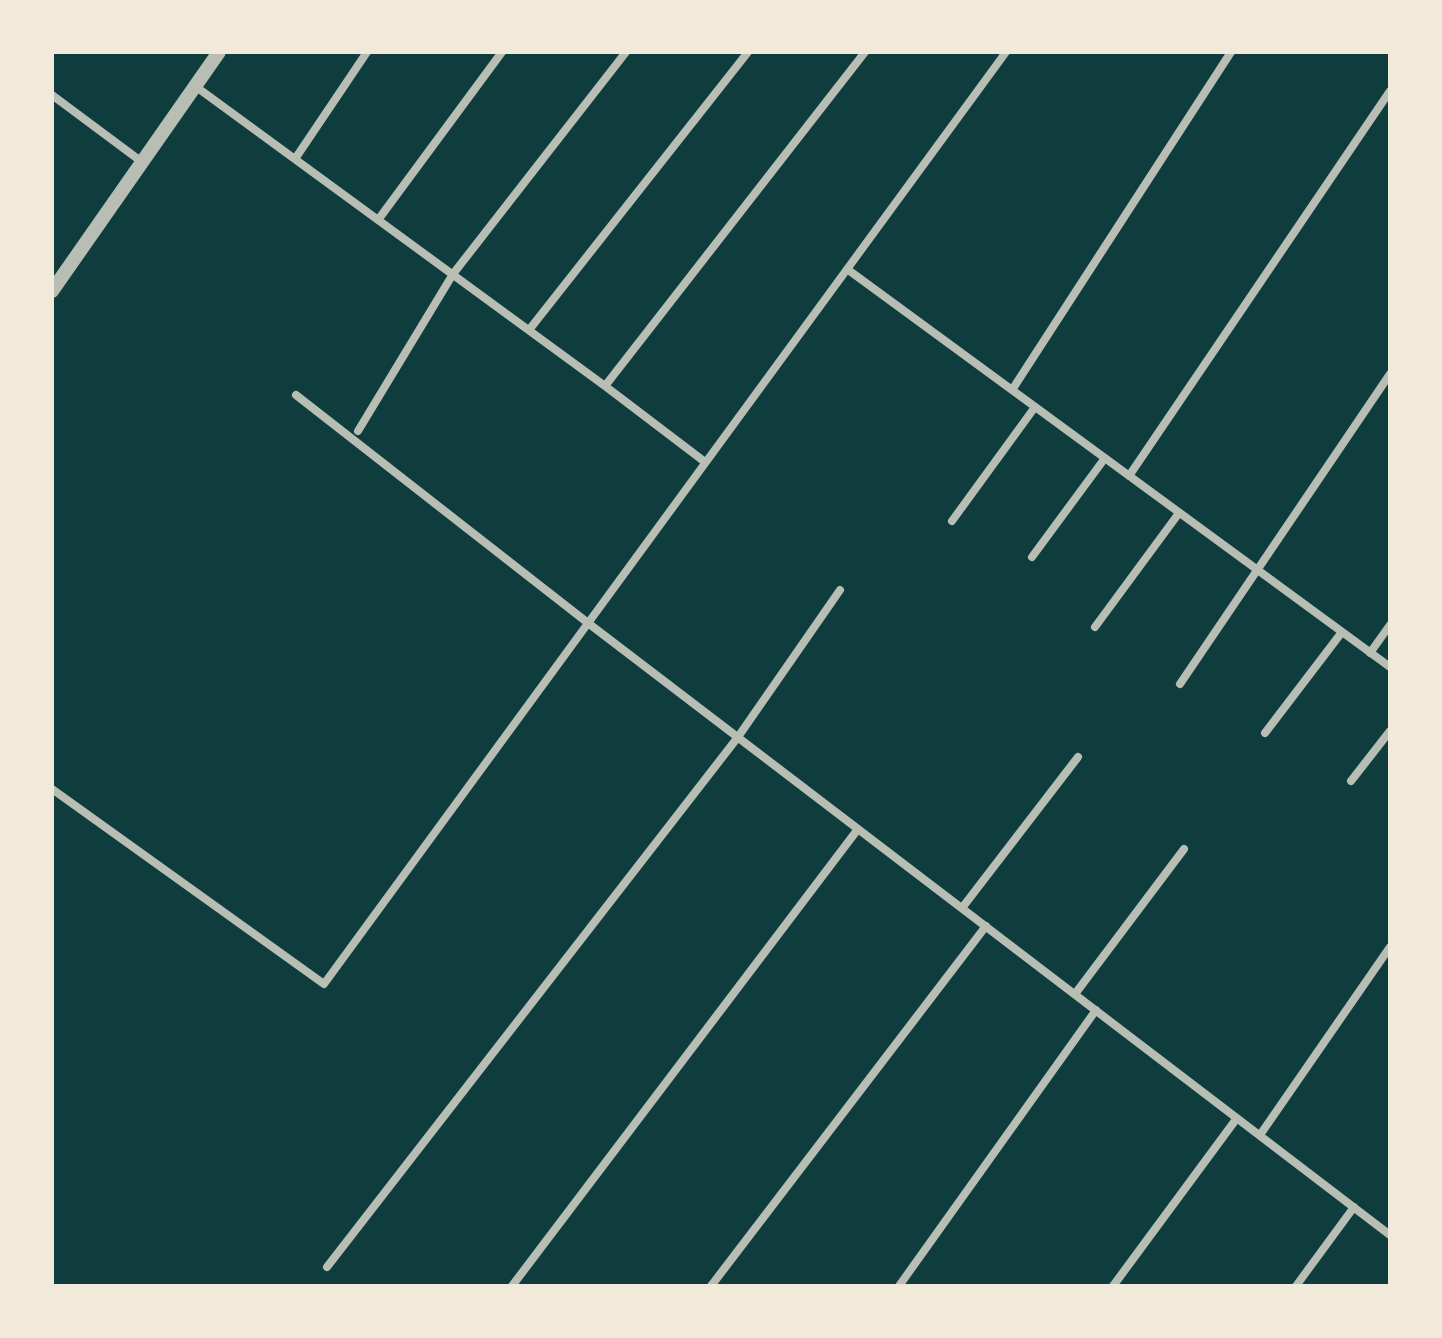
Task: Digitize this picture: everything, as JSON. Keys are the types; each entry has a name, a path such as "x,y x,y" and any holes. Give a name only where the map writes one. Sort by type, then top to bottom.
{"street":[{"path":"52,291 219,52"},
{"path":"295,159 367,52"},
{"path":"378,220 502,52"},
{"path":"358,431 453,274 626,52"},
{"path":"529,330 748,52"},
{"path":"605,386 865,52"},
{"path":"52,789 324,984 1006,52"},
{"path":"1012,390 1231,52"},
{"path":"195,86 705,462"},
{"path":"1129,476 1390,91"},
{"path":"52,95 142,162"},
{"path":"847,269 1390,667"},
{"path":"1180,684 1390,374"},
{"path":"296,395 588,623 1390,1235"},
{"path":"952,521 1035,407"},
{"path":"1032,557 1105,458"},
{"path":"1095,627 1179,513"},
{"path":"327,1267 738,737 840,590"},
{"path":"1370,653 1390,625"},
{"path":"1265,733 1342,632"},
{"path":"1351,781 1390,731"},
{"path":"962,908 1078,757"},
{"path":"512,1286 858,829"},
{"path":"1075,994 1184,849"},
{"path":"711,1286 986,926"},
{"path":"1260,1135 1390,947"},
{"path":"899,1286 1096,1010"},
{"path":"1113,1286 1237,1118"},
{"path":"1296,1286 1354,1207"}]}
